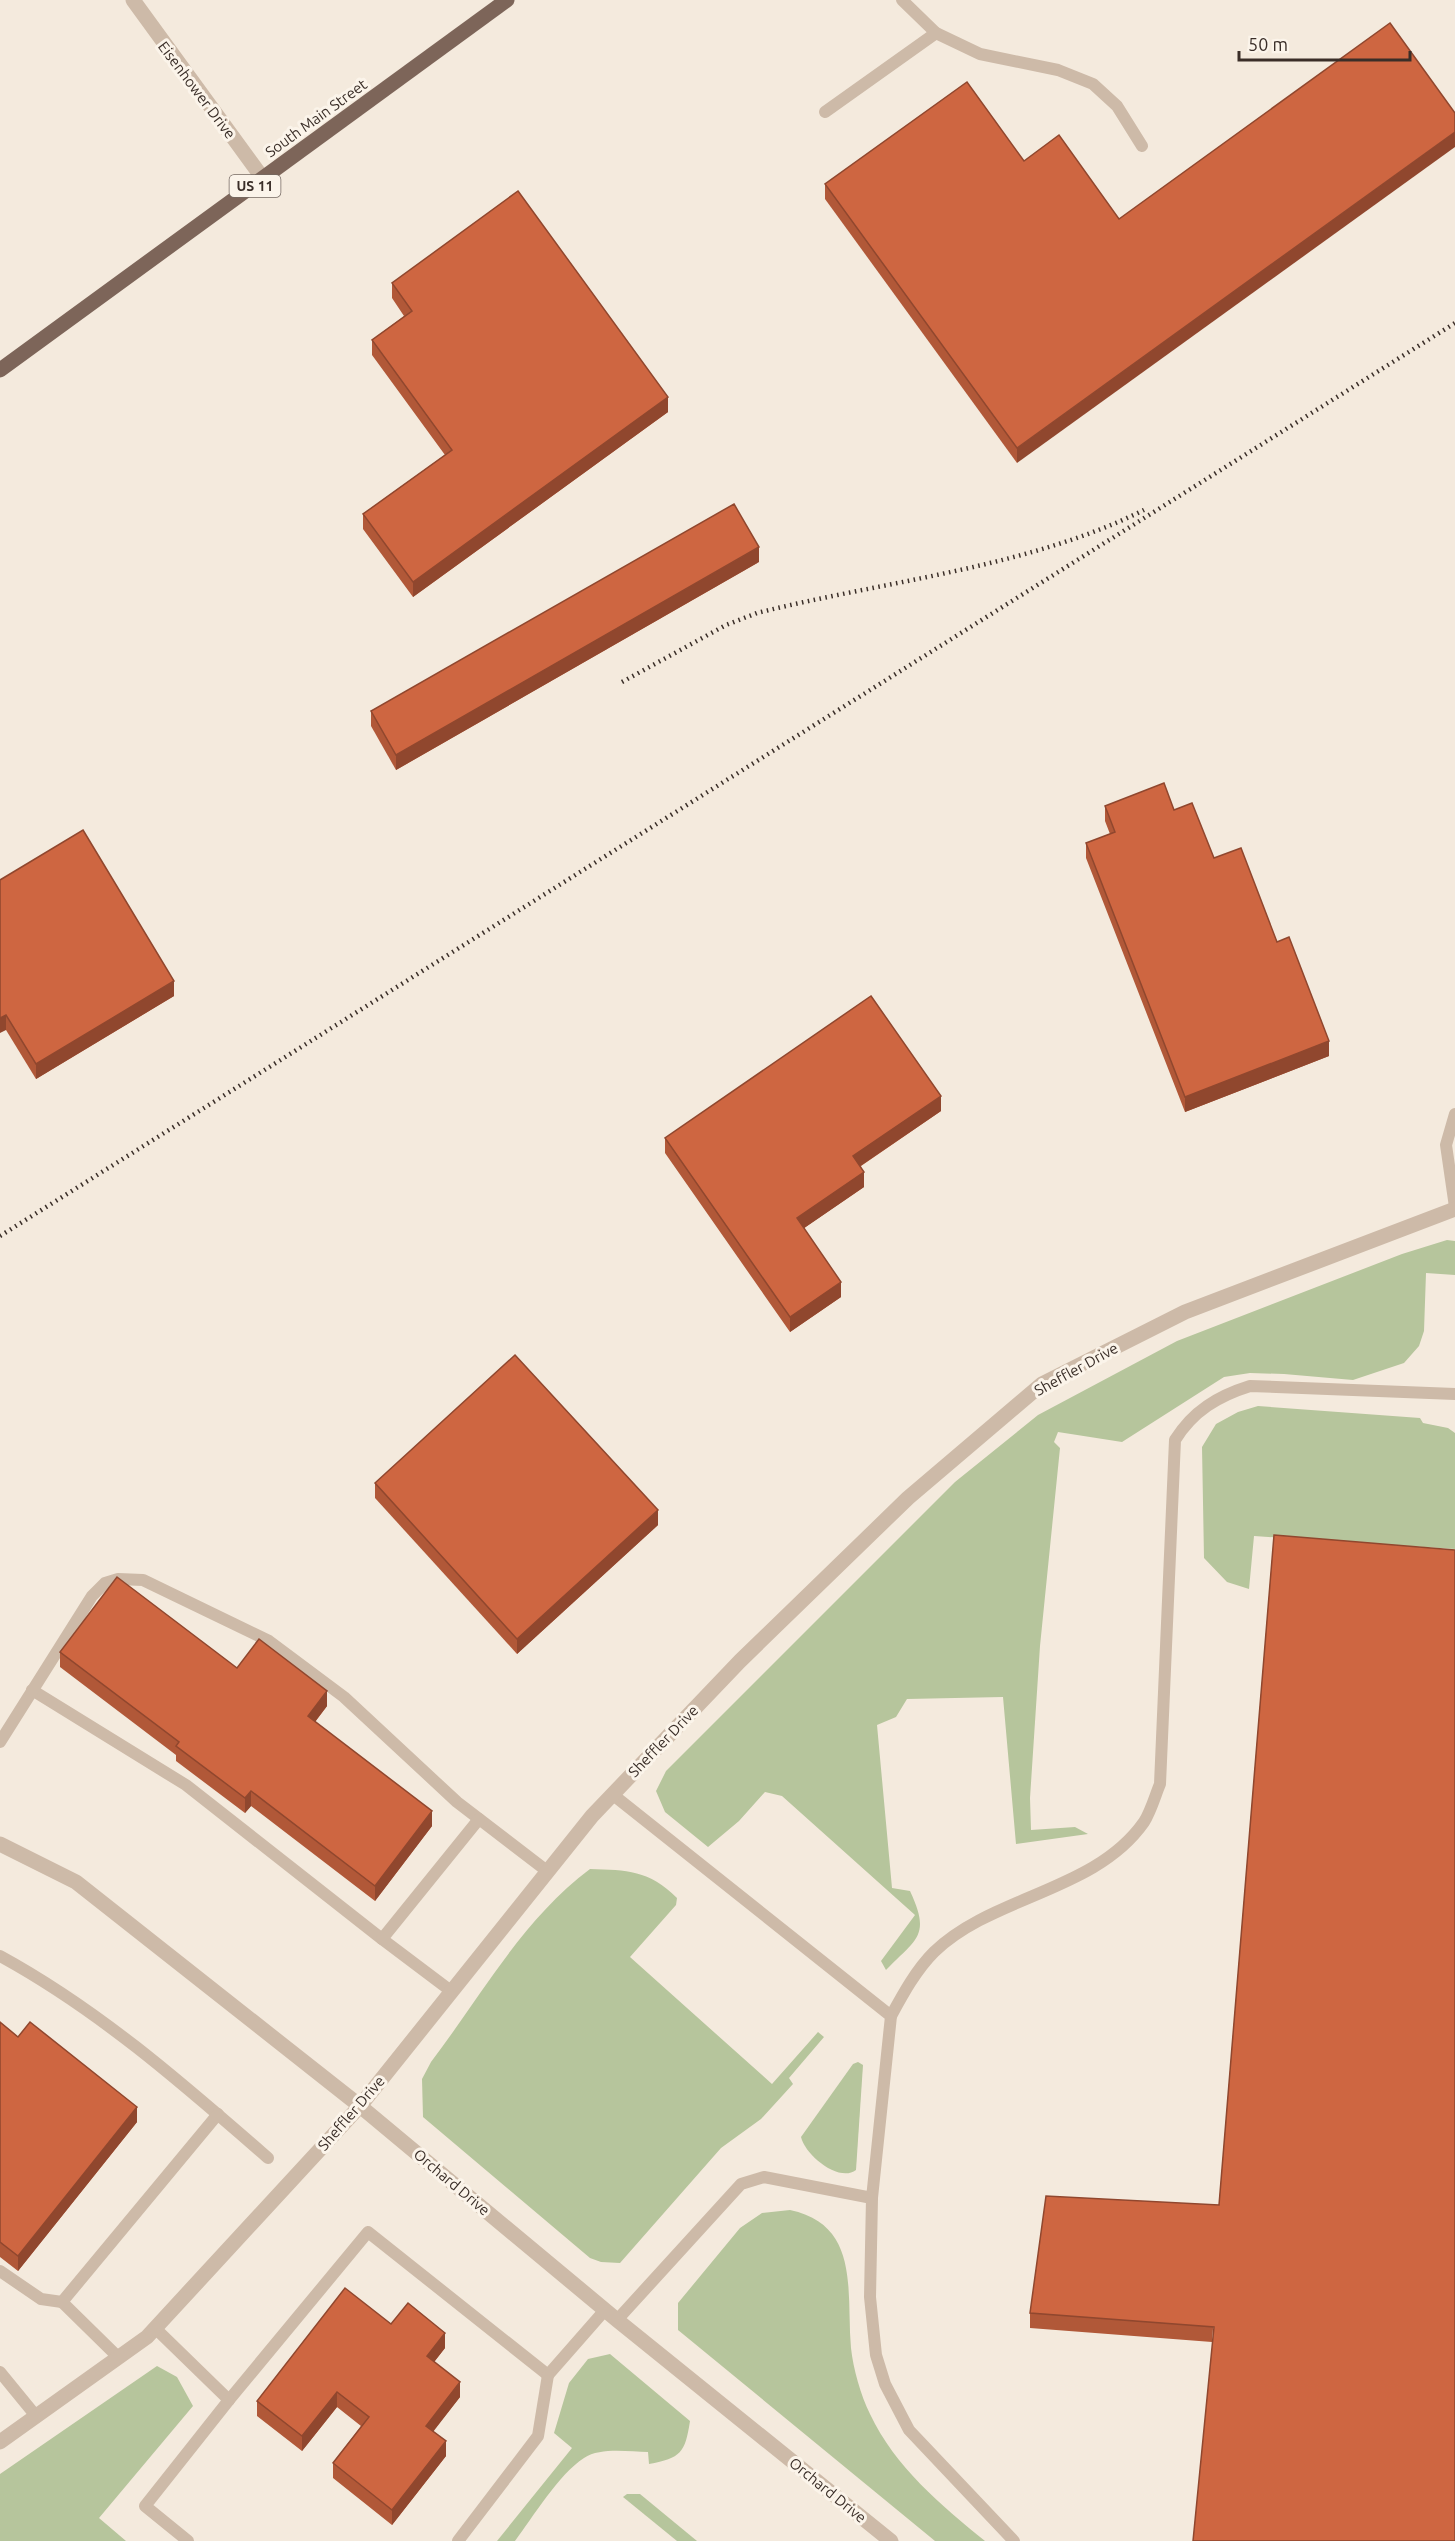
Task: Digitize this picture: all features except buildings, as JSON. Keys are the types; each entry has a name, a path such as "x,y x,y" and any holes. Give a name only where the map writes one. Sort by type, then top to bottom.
{"main road":[{"name":"South Main Street","path":"0,370 264,180 507,0"}],"street":[{"name":"Eisenhower Drive","path":"133,0 264,180"},
{"name":"Sheffler Drive","path":"0,2442 155,2328 360,2106 612,1794 740,1661 908,1498 1042,1384 1185,1312 1455,1208"},
{"name":"Orchard Drive","path":"0,1844 76,1882 360,2106 611,2315 891,2541"}],"lane":[{"path":"902,0 936,33 980,54 1058,70 1094,84 1117,106 1142,146"},
{"path":"825,112 936,33"},
{"path":"1455,1114 1446,1145 1455,1208"},
{"path":"1014,2541 909,2430 885,2384 876,2355 870,2297 872,2198 891,2016 909,1985 934,1952 965,1929 1098,1864 1125,1842 1144,1821 1160,1784 1175,1440 1187,1420 1224,1395 1250,1386 1455,1394"},
{"path":"0,1742 92,1596 105,1583 118,1579 143,1580 270,1641 344,1697 479,1819 547,1872"},
{"path":"32,1690 186,1785 452,1991"},
{"path":"612,1794 891,2016"},
{"path":"382,1939 479,1819"},
{"path":"0,1956 84,2007 151,2056 268,2158"},
{"path":"62,2302 218,2114"},
{"path":"458,2541 538,2436 548,2375 741,2184 764,2177 872,2198"},
{"path":"188,2541 145,2506 368,2232 548,2375"},
{"path":"0,2271 41,2299 62,2302 118,2357"},
{"path":"155,2328 229,2400"},
{"path":"0,2372 36,2416"}],"green space":[{"path":"1447,1240 1455,1241 1455,1275 1426,1273 1424,1331 1419,1346 1404,1363 1353,1380 1250,1373 1224,1377 1122,1442 1058,1432 1054,1442 1060,1448 1040,1646 1030,1798 1031,1830 1075,1827 1088,1834 1016,1844 1003,1697 907,1699 896,1717 877,1725 892,1888 910,1891 920,1927 913,1943 886,1970 881,1961 915,1915 782,1796 765,1792 739,1821 708,1847 665,1812 656,1791 666,1771 955,1482 1038,1415 1177,1341 1402,1254"},
{"path":"1258,1406 1420,1418 1423,1423 1448,1428 1455,1433 1455,1549 1254,1536 1249,1589 1227,1582 1204,1558 1202,1447 1216,1424 1238,1412"},
{"path":"590,1869 637,1873 657,1882 677,1898 676,1905 630,1957 772,2084 818,2032 824,2037 789,2078 793,2084 761,2119 721,2148 620,2263 601,2262 590,2258 423,2117 422,2079 431,2062 523,1935 566,1889"},
{"path":"858,2062 863,2065 856,2170 841,2173 816,2159 809,2152 801,2137 853,2064"},
{"path":"790,2210 813,2218 829,2230 839,2246 848,2284 854,2364 864,2399 880,2433 920,2484 985,2541 935,2541 678,2330 678,2303 740,2228 762,2213"},
{"path":"610,2354 690,2421 686,2440 680,2452 668,2459 649,2464 648,2452 607,2451 584,2458 565,2474 515,2541 497,2541 572,2448 554,2433 569,2383 588,2359"},
{"path":"157,2366 177,2377 193,2406 99,2518 126,2541 0,2541 0,2474"},
{"path":"627,2494 640,2494 697,2541 677,2541 623,2497"}],"railway":[{"path":"0,1236 1455,323"},
{"path":"622,682 726,625 757,613 1004,560 1099,530 1144,510"}]}
